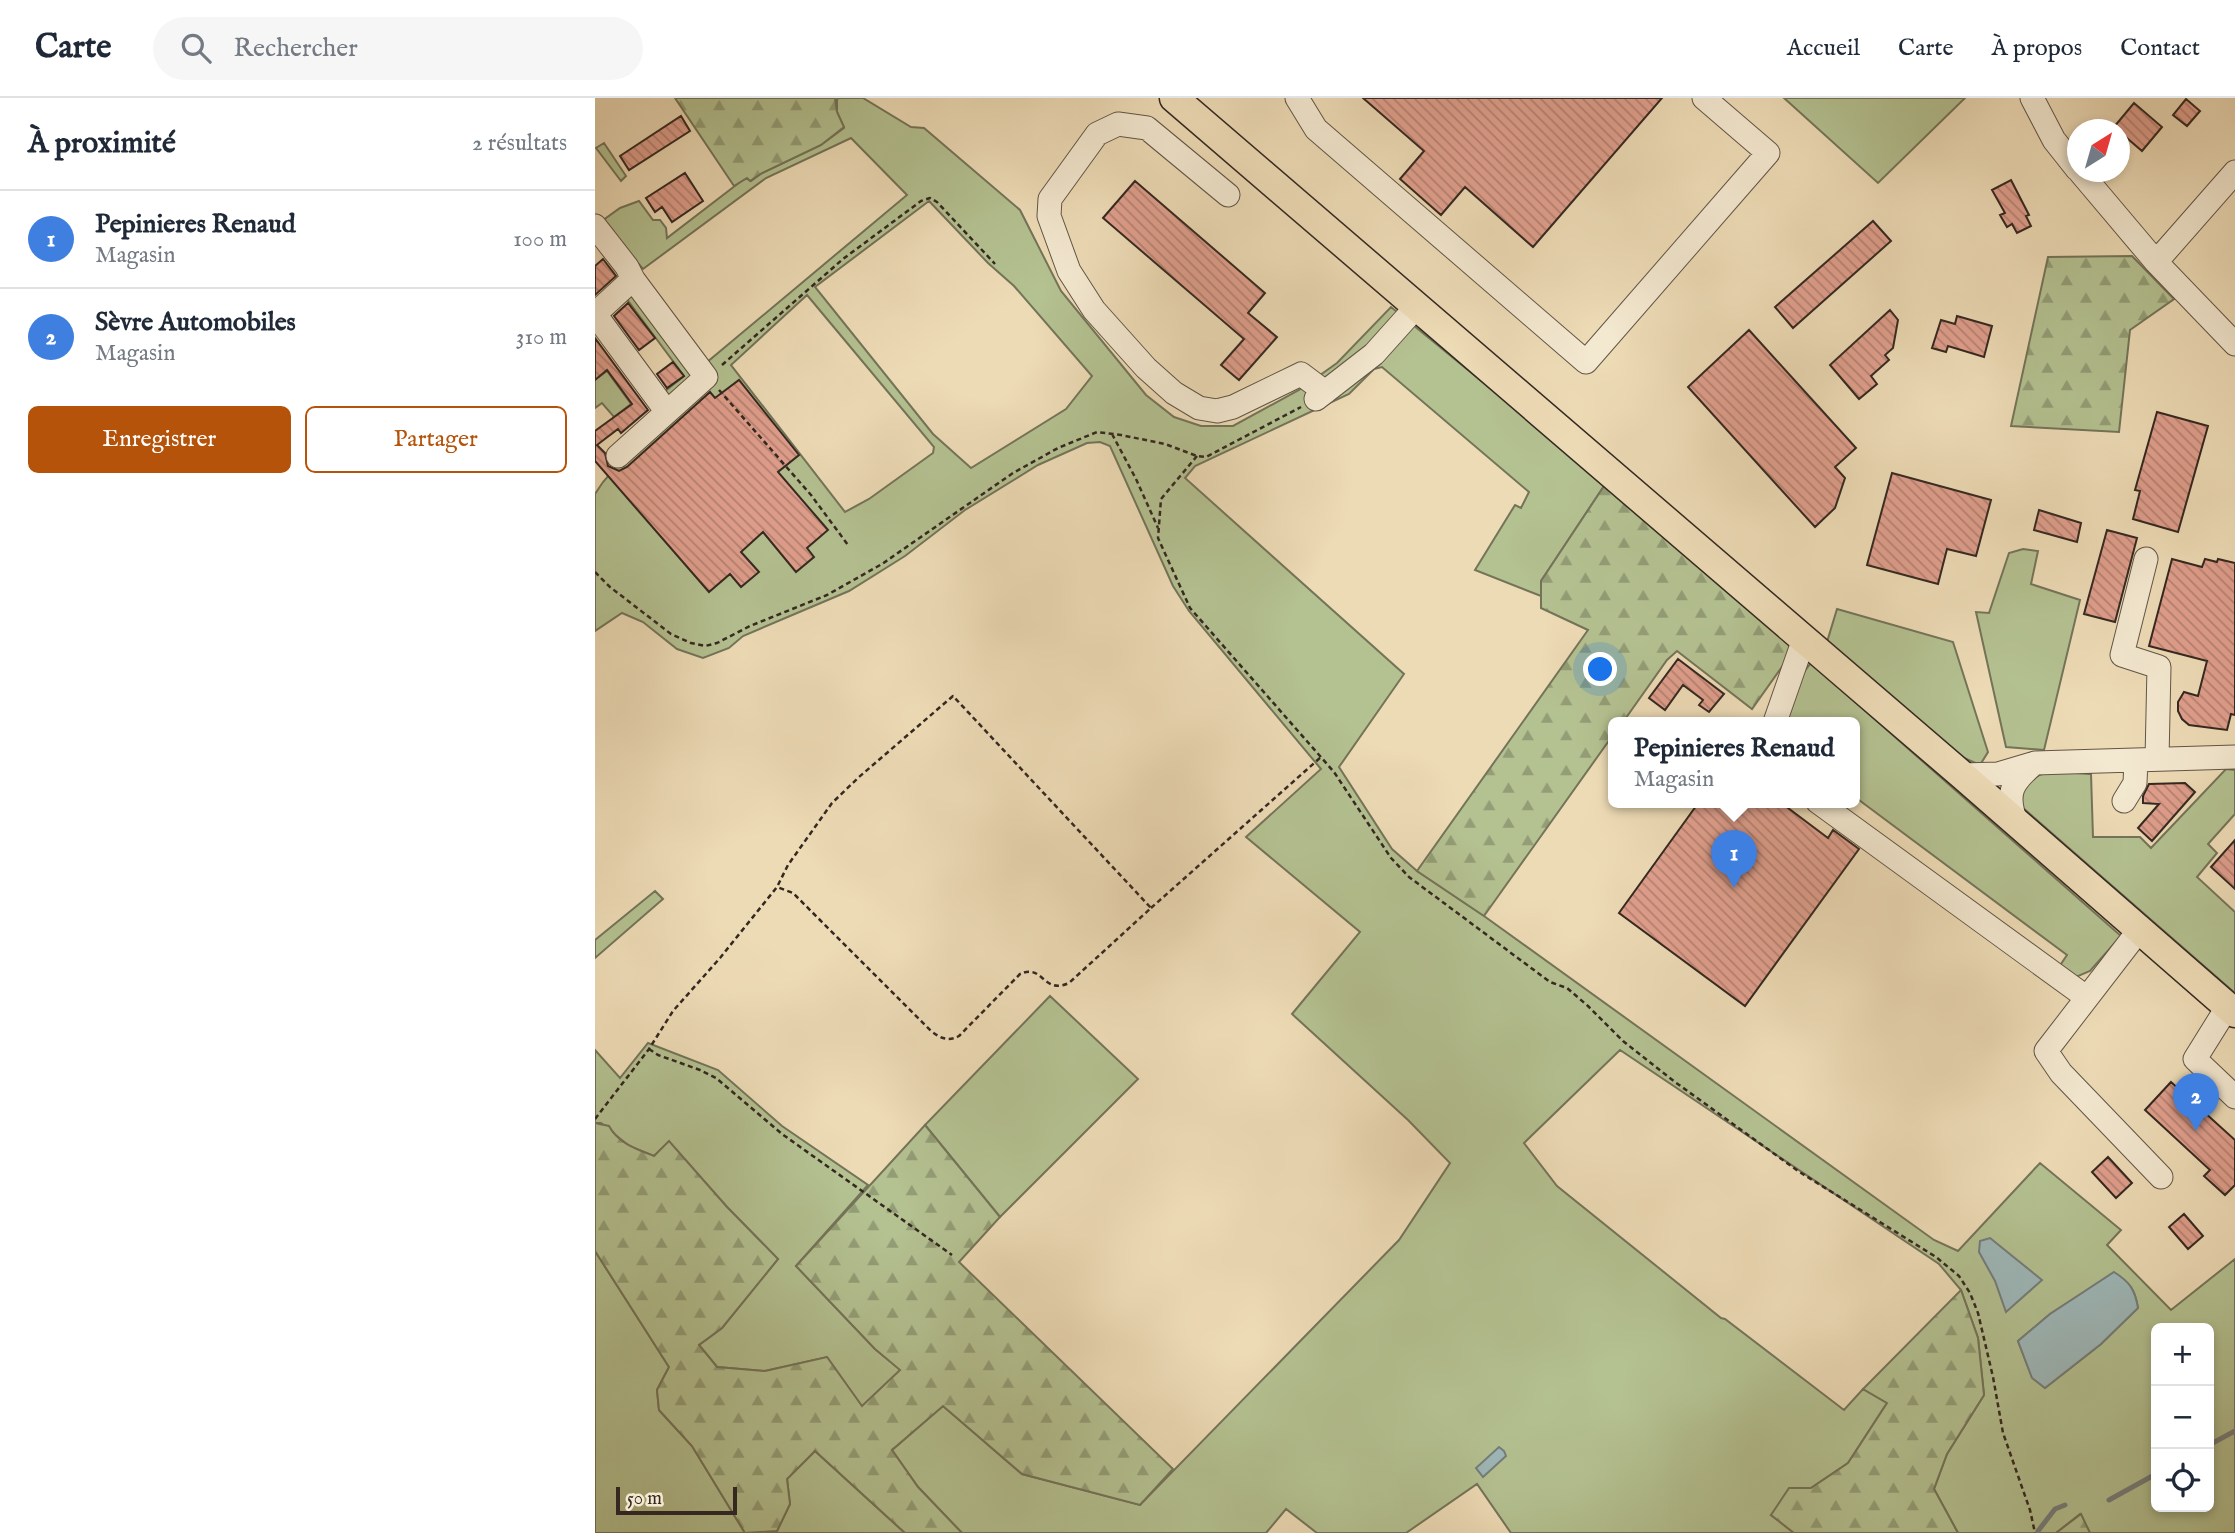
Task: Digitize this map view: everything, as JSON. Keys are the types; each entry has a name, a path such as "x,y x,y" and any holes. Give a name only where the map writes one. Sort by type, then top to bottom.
{"main road":[{"path":"1174,98 2231,1009"}],"street":[{"path":"1297,98 1315,129 1586,362 1767,153 1704,98"},
{"path":"2032,98 2054,140 2067,156"},
{"path":"1228,194 1147,128 1118,124 1097,134 1050,199 1049,216 1069,271 1094,310 1146,368 1174,393 1199,408 1217,411 1233,407 1301,374 1321,395 1374,354 1417,306"},
{"path":"2156,262 2235,172"},
{"path":"2088,182 2156,262 2235,344"},
{"path":"595,226 628,267 633,279 706,377 618,456"},
{"path":"633,279 595,314 667,412"},
{"path":"2124,801 2146,760 2159,667 2122,655 2145,559"},
{"path":"1777,717 1804,639"},
{"path":"1962,775 1998,774 2035,763 2235,757"},
{"path":"2016,822 2010,801 2011,791 2035,763"},
{"path":"1826,808 2086,997"},
{"path":"2140,929 2046,1051 2061,1073 2161,1177"},
{"path":"2231,1009 2195,1059 2235,1097"}],"path":[{"path":"848,545 811,495 706,377 843,259 921,201 930,198 937,202 995,264"},
{"path":"595,572 610,587 671,634 705,646 827,595 882,564 1013,473 1058,448 1097,432 1165,444 1206,457 1321,395"},
{"path":"1112,434 1159,529"},
{"path":"1197,456 1161,499 1158,538 1190,608 1321,757 1391,858 1409,877 1550,982 1567,988 1623,1041 1675,1082 1798,1171 1936,1256 1959,1276 1978,1313 2003,1433 2030,1510 2035,1533"},
{"path":"595,1119 649,1049 673,1011 777,887 788,865 832,803 953,696 1151,908"},
{"path":"777,887 793,893 931,1031 946,1039 953,1039 1025,971 1038,974 1053,987 1069,984 1321,757"},
{"path":"649,1049 716,1078 782,1134 952,1255"}],"green space":[{"path":"675,98 835,98 837,112 844,127 821,145 750,181 747,178 734,186"},
{"path":"863,98 911,127 924,128 1020,210 1061,291 1146,395 1174,417 1201,426 1233,426 1299,390 1337,363 1391,307 1606,483 1541,581 1541,596 1475,570 1515,505 1521,508 1529,492 1382,367 1374,369 1349,394 1195,466 1185,478 1404,674 1339,767 1392,849 1417,871 1484,916 1934,1240 1958,1251 2040,1163 2121,1230 2107,1245 2171,1310 2235,1259 2235,1533 2090,1533 2080,1514 2056,1533 1958,1533 1934,1489 1947,1454 1984,1395 1978,1338 1961,1290 1939,1264 1620,1050 1524,1143 1557,1186 1721,1318 1844,1410 1863,1389 1887,1403 1848,1463 1771,1515 1794,1533 1511,1533 1477,1484 1406,1533 1317,1533 1286,1509 1266,1533 962,1533 918,1487 892,1450 943,1406 1022,1474 1140,1505 1399,1240 1450,1163 1408,1120 1292,1014 1360,932 1246,837 1321,769 1189,611 1173,586 1110,446 1100,442 1087,443 1038,465 965,510 905,556 849,591 743,636 729,648 703,658 677,649 643,622 622,613 595,631 595,494 603,482 706,363 907,195 851,138 766,178 643,269 602,221 620,208 639,201 653,220 660,220 666,228 667,238 740,182 747,178 751,181 821,145 844,128 837,112 837,99","holes":["929,201 988,263 1014,286 1092,376 1066,409 971,468 933,434 815,287","807,295 934,447 933,453 869,499 845,512 731,365","2114,1273 2131,1287 2138,1308 2101,1344 2045,1388 2032,1377 2018,1341 2050,1314"]},
{"path":"1784,98 1965,98 1878,183"},
{"path":"604,143 626,176 621,181 596,148"},
{"path":"2132,256 2174,299 2130,330 2119,432 2011,426 2048,257"},
{"path":"632,294 697,372 669,401 659,396 684,376 626,298"},
{"path":"607,371 631,404 614,417 602,403 595,408 595,373 599,377"},
{"path":"1606,483 1796,647 1752,709 1677,651 1667,660 1627,717 1608,717 1608,742 1484,916 1417,871 1588,630 1541,608 1541,581"},
{"path":"2023,549 2038,551 2031,584 2080,600 2044,750 2006,747 1976,612 1989,613 2009,553"},
{"path":"1837,609 1953,642 1988,752 1980,765 1962,757 1827,642"},
{"path":"1811,663 2121,936 2090,971 2076,977 2059,967 2067,955 1860,801 1860,717 1788,717 1803,673"},
{"path":"2226,769 2235,770 2235,814 2208,844 2217,853 2197,877 2235,912 2235,993 2022,807 2023,793 2035,777 2056,772 2091,774 2093,837 2140,837 2151,848"},
{"path":"655,891 663,899 595,958 595,940"},
{"path":"1050,996 1138,1079 1000,1217 925,1125"},
{"path":"648,1043 718,1070 782,1126 868,1185 796,1266 875,1349 901,1370 862,1407 827,1357 765,1371 717,1367 699,1345 722,1328 778,1259 669,1142 654,1156 629,1146 601,1123 595,1123 595,1050 620,1078"},
{"path":"595,1123 609,1126 622,1141 654,1156 669,1141 727,1207 778,1259 722,1328 699,1345 717,1367 765,1371 827,1357 862,1406 900,1370 875,1349 796,1266 925,1125 1000,1217 959,1262 1173,1469 1140,1505 1022,1474 943,1406 892,1450 918,1487 962,1533 905,1533 815,1451 787,1479 790,1504 777,1531 745,1533 692,1446 659,1410 657,1390 669,1367 595,1251"},
{"path":"595,1251 669,1367 657,1390 659,1410 692,1446 745,1533 595,1533"},
{"path":"1961,1290 1978,1338 1984,1395 1947,1454 1934,1489 1958,1533 1794,1533 1771,1515 1789,1488 1811,1488 1848,1463 1887,1403 1863,1389"},
{"path":"815,1451 905,1533 765,1533 777,1531 790,1504 787,1479"},
{"path":"2081,1514 2090,1533 2056,1533"}],"water":[{"path":"1990,1238 2042,1280 2006,1312 1995,1281 1979,1252 1980,1241"},
{"path":"2114,1272 2131,1287 2138,1308 2101,1344 2045,1388 2032,1378 2018,1341 2050,1314"},
{"path":"1499,1447 1506,1456 1483,1477 1476,1468"}],"building":[{"path":"1363,98 1662,98 1533,247 1465,187 1441,215 1400,179 1424,151"},
{"path":"2186,99 2200,111 2187,126 2173,115"},
{"path":"2134,103 2162,127 2142,151 2130,141 2130,119 2121,119"},
{"path":"681,116 690,131 629,170 620,156"},
{"path":"685,173 703,201 672,222 662,207 655,212 646,198"},
{"path":"2011,180 2029,215 2026,216 2031,226 2017,233 2012,224 2007,227 2000,215 2005,213 1992,190"},
{"path":"1135,181 1265,293 1248,313 1277,337 1239,380 1221,365 1244,339 1103,218"},
{"path":"1873,221 1891,241 1793,328 1775,307"},
{"path":"603,259 616,276 595,295 595,266"},
{"path":"628,303 655,338 639,350 614,316"},
{"path":"1890,310 1898,320 1893,348 1885,355 1889,360 1871,376 1877,384 1859,399 1830,365"},
{"path":"1957,316 1992,326 1984,357 1948,346 1946,352 1932,348 1941,320 1955,324"},
{"path":"1749,330 1856,448 1835,467 1845,478 1835,508 1815,527 1688,387"},
{"path":"595,338 648,410 621,433 618,429 597,445 605,453 608,466 619,471 627,467 710,392 715,398 739,380 799,455 778,472 828,530 807,548 814,557 796,572 763,532 741,552 759,572 741,587 730,574 709,592 595,461 595,431 632,404 607,370 595,380"},
{"path":"673,362 684,376 667,388 657,374"},
{"path":"2157,412 2208,426 2178,532 2133,519 2140,491 2135,490"},
{"path":"1892,473 1991,500 1976,556 1947,549 1938,584 1867,565"},
{"path":"2039,510 2081,523 2077,542 2034,530"},
{"path":"2107,530 2137,538 2115,622 2084,614"},
{"path":"2172,559 2202,567 2205,559 2235,563 2235,715 2231,714 2227,730 2189,725 2178,711 2178,702 2184,692 2198,696 2207,661 2149,646"},
{"path":"1678,659 1724,694 1709,712 1699,705 1703,700 1683,685 1665,710 1649,698"},
{"path":"2185,783 2195,792 2152,841 2138,828 2159,804 2143,803 2143,796 2149,784"},
{"path":"1695,808 1788,808 1828,838 1833,830 1859,849 1745,1006 1619,913"},
{"path":"2235,840 2235,889 2211,867"},
{"path":"2171,1082 2235,1140 2235,1185 2225,1195 2204,1176 2210,1170 2145,1110"},
{"path":"2108,1157 2132,1183 2116,1198 2092,1172"},
{"path":"2184,1214 2203,1236 2188,1249 2169,1227"}],"waterway":[{"path":"2214,1442 2235,1431"},
{"path":"2109,1500 2151,1477"},
{"path":"2038,1531 2055,1509 2065,1505"}],"place":[{"name":"Pepinieres Renaud","path":"1734,888"},
{"name":"Sèvre Automobiles","path":"2196,1131"}]}
